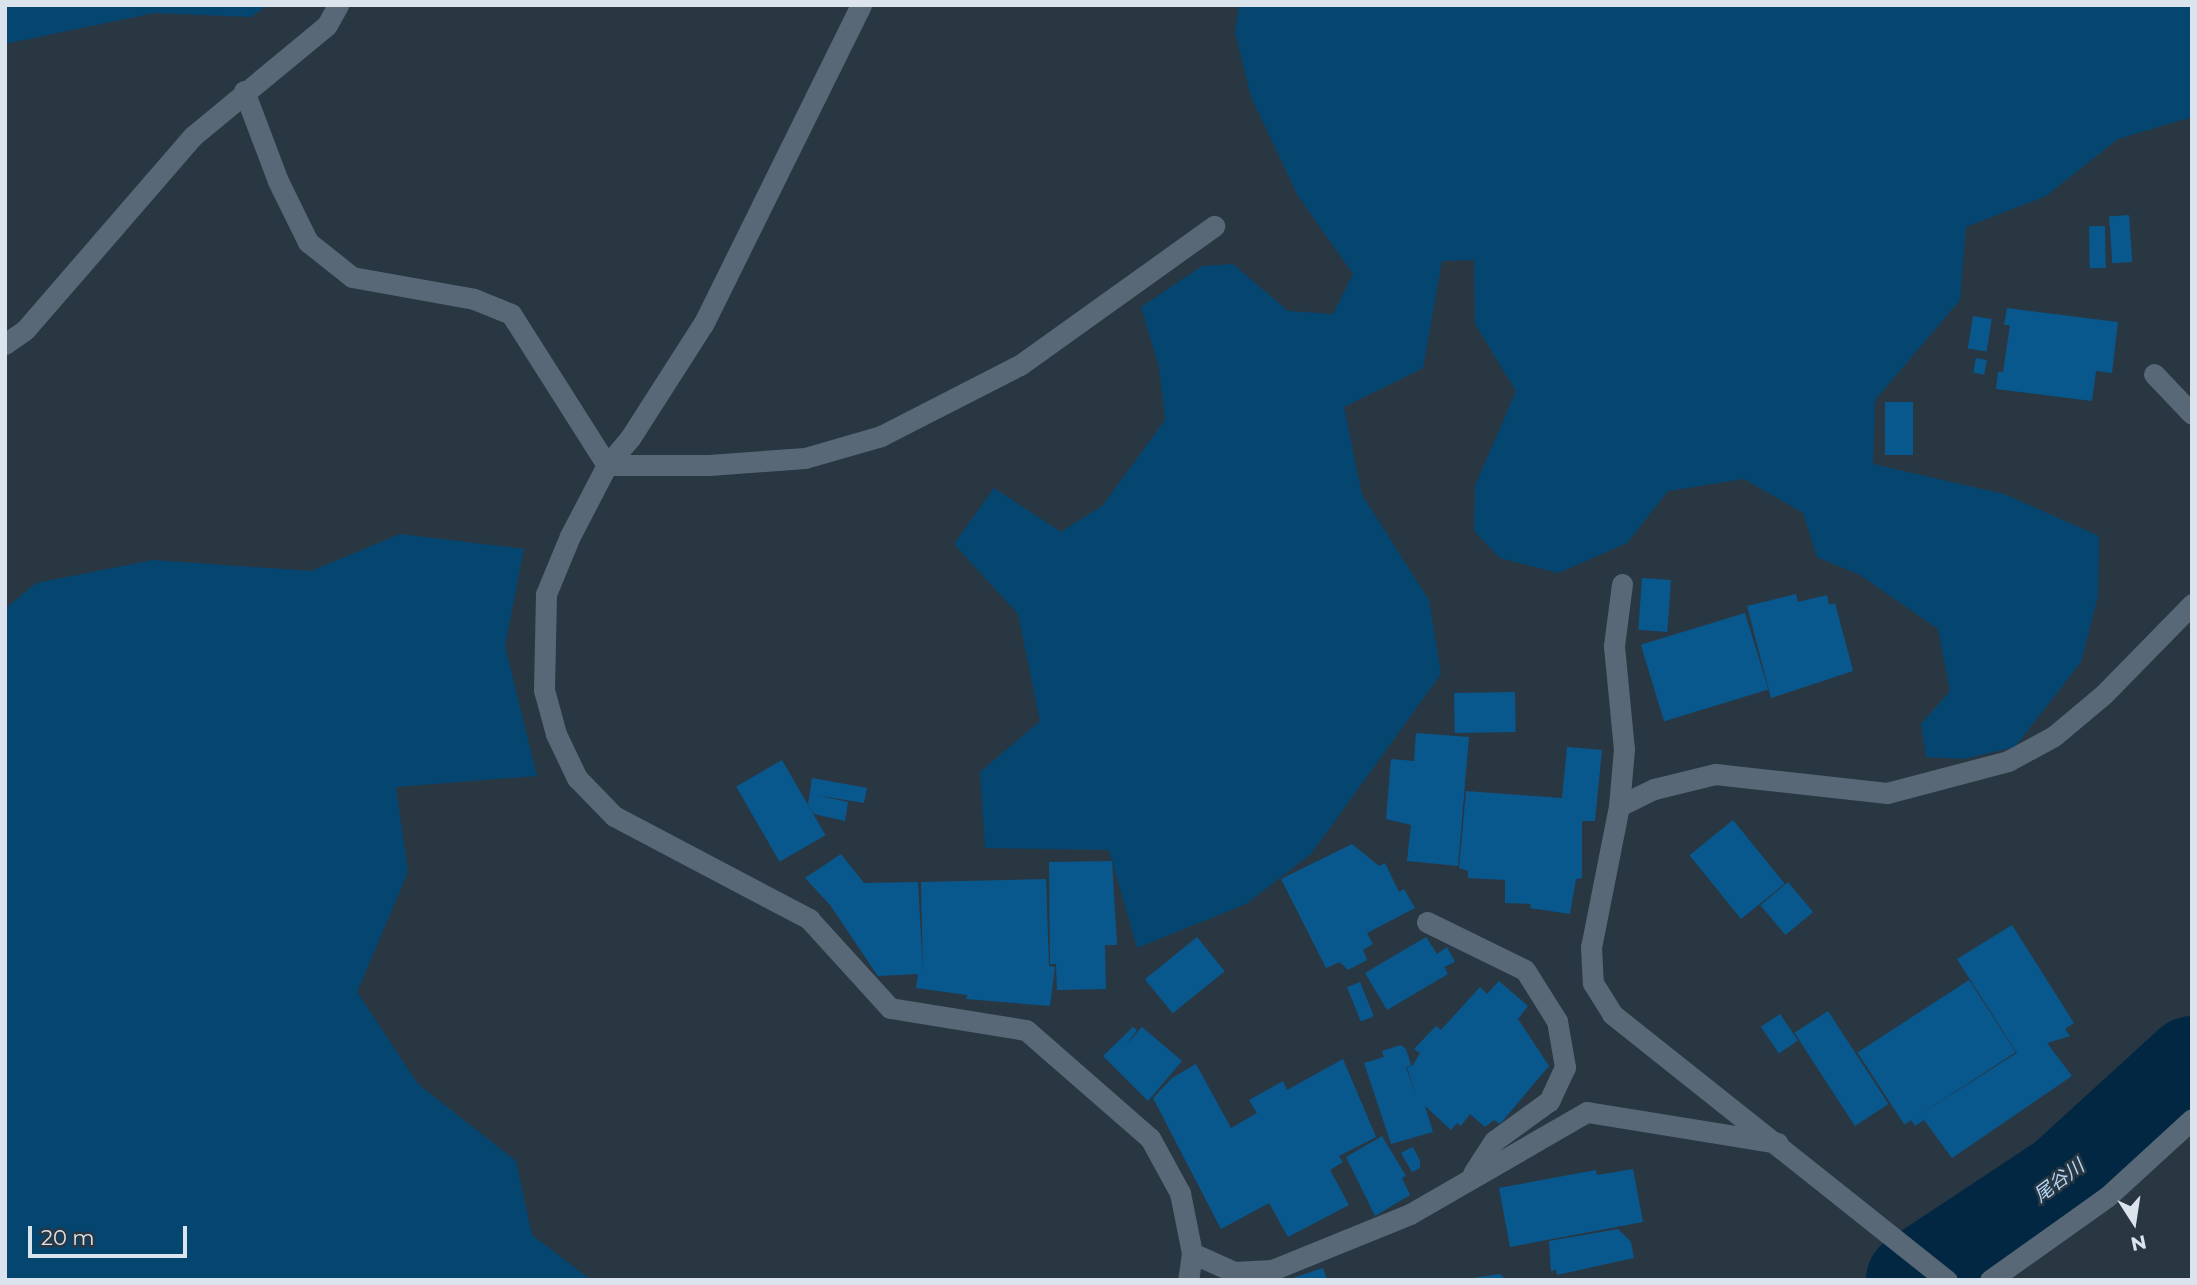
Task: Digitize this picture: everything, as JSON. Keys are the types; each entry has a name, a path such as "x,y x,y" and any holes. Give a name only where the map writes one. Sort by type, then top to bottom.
{"street":[{"path":"5,344 25,330 193,135 327,25 338,5"},
{"path":"861,5 703,324 630,439 607,465 546,594 544,690 556,734 577,778 614,816 810,919 890,1008 1026,1030 1150,1138 1180,1193 1192,1253 1188,1280"},
{"path":"244,91 278,181 308,242 352,277 474,299 512,314 607,465"},
{"path":"607,465 709,465 806,458 881,436 1020,365 1214,226"},
{"path":"2154,374 2192,414"},
{"path":"1622,584 1615,646 1622,701 1619,806 1591,947 1593,983 1612,1014 1780,1144 1947,1280"},
{"path":"1619,806 1654,789 1715,774 1887,793 2008,761 2054,736 2094,702 2192,604"},
{"path":"1427,922 1525,970 1557,1021 1565,1067 1549,1101 1494,1141 1469,1178"},
{"path":"1192,1253 1234,1272 1272,1270 1410,1214 1587,1112 1780,1144"},
{"path":"1990,1280 2107,1197 2192,1119"}],"shaded area":[{"path":"5,5 268,5 251,17 154,13 5,44"},
{"path":"1239,5 2192,5 2192,117 2118,139 2046,196 1966,227 1960,300 1875,400 1873,464 2004,494 2099,536 2098,596 2081,662 2015,747 1964,759 1926,757 1921,724 1950,691 1938,629 1860,575 1817,557 1803,513 1744,479 1668,491 1627,543 1558,573 1500,558 1474,531 1475,486 1516,391 1475,324 1474,260 1442,261 1423,368 1344,407 1362,495 1429,600 1441,674 1311,854 1246,904 1137,948 1109,850 985,848 980,772 1040,721 1018,614 954,544 994,488 1061,532 1103,505 1165,420 1159,367 1141,307 1202,266 1233,264 1288,311 1333,314 1353,274 1298,196 1251,97 1235,32"},
{"path":"400,534 524,549 505,646 537,776 396,787 408,872 357,992 418,1084 516,1161 532,1235 591,1280 5,1280 5,609 36,583 153,560 311,571"}],"building":[{"path":"2129,215 2132,262 2112,263 2109,216"},
{"path":"2089,226 2105,226 2106,268 2090,268"},
{"path":"2007,308 2118,322 2112,373 2096,371 2092,401 1996,389 1998,372 2003,372 2010,325 2004,325"},
{"path":"1973,316 1992,319 1987,352 1968,349"},
{"path":"1976,358 1987,360 1984,375 1973,373"},
{"path":"1885,402 1913,402 1913,455 1885,455"},
{"path":"1642,578 1671,580 1667,632 1638,630"},
{"path":"1796,594 1798,602 1827,595 1829,605 1835,603 1853,671 1771,698 1747,606"},
{"path":"1745,613 1768,690 1664,721 1641,645"},
{"path":"1515,692 1516,732 1455,733 1454,693"},
{"path":"1416,733 1469,737 1458,866 1407,861 1411,825 1386,819 1391,759 1414,761"},
{"path":"1567,747 1602,750 1595,821 1582,821 1582,878 1576,879 1570,914 1530,908 1531,904 1505,903 1505,880 1468,878 1468,871 1459,868 1466,791 1562,798"},
{"path":"782,760 825,835 780,862 736,786"},
{"path":"812,778 867,788 864,803 816,795 848,802 845,821 814,814 808,805"},
{"path":"1733,820 1785,884 1741,919 1689,855"},
{"path":"1352,844 1379,866 1385,863 1399,892 1404,889 1415,908 1367,933 1373,944 1363,950 1367,960 1348,970 1340,962 1326,968 1281,879"},
{"path":"841,854 864,883 918,882 923,974 921,882 1046,879 1049,966 1055,967 1050,1006 966,999 967,995 916,988 918,974 878,976 830,905 805,878"},
{"path":"1112,861 1117,945 1105,945 1106,989 1057,990 1056,964 1050,964 1049,862"},
{"path":"1788,882 1813,912 1785,935 1760,905"},
{"path":"2012,925 2074,1023 2065,1029 2070,1036 2047,1043 2072,1076 1952,1158 1924,1120 1915,1126 1911,1120 2017,1053 1957,959"},
{"path":"1197,937 1225,971 1173,1013 1145,979"},
{"path":"1426,937 1437,954 1447,947 1455,962 1444,967 1448,974 1387,1010 1365,973"},
{"path":"1969,980 2016,1052 1904,1125 1857,1052"},
{"path":"1499,981 1528,1006 1518,1019 1549,1066 1500,1124 1494,1120 1485,1127 1470,1114 1461,1126 1457,1123 1451,1130 1425,1106 1433,1132 1391,1144 1364,1063 1384,1057 1382,1051 1401,1045 1406,1049 1411,1065 1406,1067 1417,1098 1407,1067 1413,1065 1420,1053 1414,1049 1436,1026 1441,1030 1480,987 1487,994"},
{"path":"1360,982 1374,1016 1361,1022 1347,987"},
{"path":"1828,1011 1888,1104 1855,1126 1794,1033"},
{"path":"1780,1014 1798,1041 1779,1053 1761,1027"},
{"path":"1133,1027 1137,1030 1126,1045 1142,1027 1182,1061 1148,1101 1103,1056"},
{"path":"1343,1059 1376,1137 1339,1156 1343,1162 1330,1170 1349,1205 1288,1237 1269,1203 1221,1229 1153,1098 1172,1078 1196,1064 1231,1128 1257,1113 1249,1100 1283,1081 1287,1090"},
{"path":"1382,1136 1406,1176 1402,1178 1410,1195 1375,1216 1346,1157"},
{"path":"1413,1147 1420,1161 1420,1168 1412,1172 1401,1153"},
{"path":"1633,1169 1643,1222 1510,1247 1499,1188 1596,1170 1597,1175"},
{"path":"1618,1229 1631,1242 1634,1258 1557,1275 1556,1270 1551,1271 1549,1241"},
{"path":"1323,1268 1327,1280 1290,1280 1290,1279"},
{"path":"1500,1274 1506,1280 1473,1278"}],"waterway":[{"name":"尾谷川","path":"1914,1280 2065,1180 2192,1064"}]}
